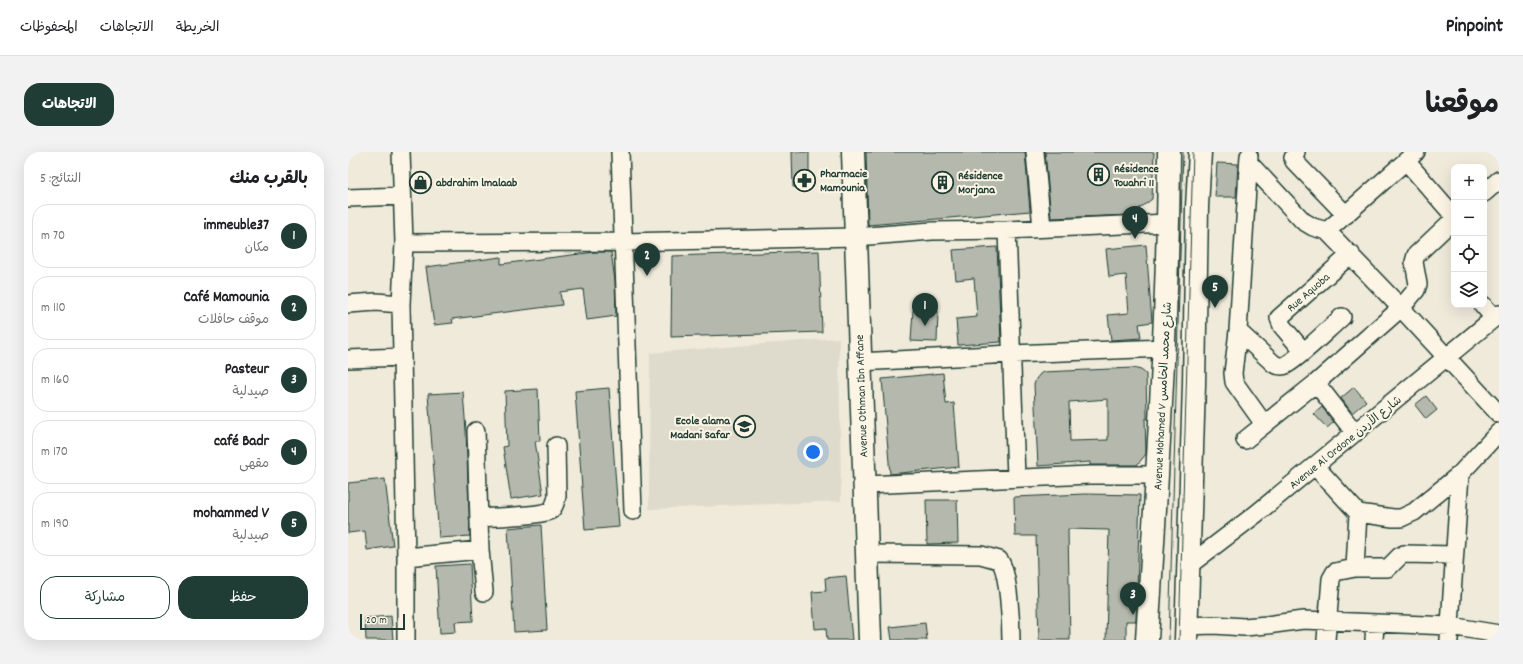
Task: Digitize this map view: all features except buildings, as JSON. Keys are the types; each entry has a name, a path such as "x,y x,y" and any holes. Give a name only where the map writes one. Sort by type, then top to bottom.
{"main road":[{"name":"Avenue Othman Ibn Affane","path":"853,152 859,362 868,554 870,640"},
{"name":"Avenue Mohamed V شارع محمد الخامس","path":"1147,640 1165,348 1170,152"},
{"path":"1186,633 1195,346 1197,207 1200,152"}],"street":[{"path":"401,152 404,243 401,304 406,557 406,640"},
{"path":"620,152 627,379 633,511"},
{"path":"1035,152 1042,228"},
{"path":"1296,152 1293,158 1294,161 1346,215"},
{"path":"1249,157 1303,221 1313,227 1328,231 1447,358 1496,405"},
{"path":"1249,157 1238,331 1233,378 1264,424"},
{"path":"1328,231 1411,157 1451,213"},
{"path":"348,198 402,196"},
{"path":"1246,440 1316,383 1401,308 1416,290 1418,284 1414,262 1416,255 1451,220"},
{"path":"404,243 623,242 856,236 932,231 1007,230 1169,223"},
{"path":"1007,230 1016,477"},
{"name":"Rue Aquoba","path":"1303,352 1282,326 1279,318 1351,254"},
{"path":"348,304 376,302 401,304"},
{"path":"1487,308 1496,316"},
{"name":"Avenue Al Ordone شارع الأردن","path":"1188,566 1256,514 1447,358 1496,316"},
{"path":"1238,331 1274,364 1277,366 1286,365 1342,317"},
{"path":"859,362 1165,348"},
{"path":"348,359 402,357"},
{"path":"1316,383 1355,433"},
{"path":"476,431 480,550 484,592"},
{"path":"1315,466 1358,513 1401,518 1408,516 1460,474 1499,432"},
{"path":"479,518 540,513 550,510 555,503 557,496 556,446"},
{"path":"1450,633 1460,474"},
{"path":"865,485 1016,477 1158,475"},
{"path":"1355,568 1358,513"},
{"path":"406,557 480,550"},
{"path":"868,554 980,555 999,560 1003,567 1006,580 1011,640"},
{"path":"1326,640 1331,579 1335,572 1355,568 1388,568 1404,554 1454,555"},
{"path":"1186,633 1214,624 1243,633 1267,625 1303,620 1328,621 1374,632 1499,634"}],"shaded area":[{"name":"Ecole alama Madani Safar","path":"839,338 841,501 649,509 650,353"}],"tram line":[{"path":"1169,640 1183,152"},
{"path":"1179,640 1193,152"}],"place":[{"name":"Résidence Touahri 11","path":"1098,175"},
{"name":"Pharmacie Mamounia","path":"805,180"},
{"name":"abdrahim lmalaab","path":"421,182"},
{"name":"Résidence Morjana","path":"942,182"},
{"name":"café Badr","path":"1135,239"},
{"name":"Café Mamounia","path":"647,276"},
{"name":"mohammed V","path":"1215,308"},
{"name":"immeuble37","path":"925,326"},
{"name":"Ecole alama Madani Safar","path":"745,427"},
{"name":"Pasteur","path":"1133,615"}]}
